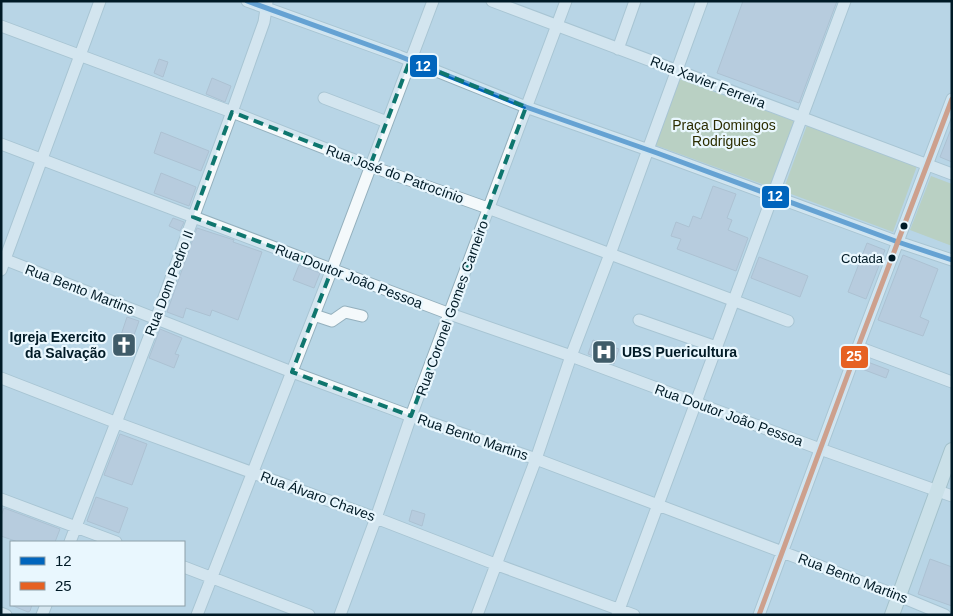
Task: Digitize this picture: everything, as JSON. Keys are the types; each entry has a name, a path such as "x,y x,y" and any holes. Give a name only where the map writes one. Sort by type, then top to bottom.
{"main road":[{"path":"892,615 952,450"}],"street":[{"path":"3,263 100,1"},
{"path":"247,1 271,5 526,107 952,260"},
{"path":"197,615 332,269 433,1"},
{"name":"Rua Xavier Ferreira","path":"492,1 952,174"},
{"name":"Rua Coronel Gomes Carneiro","path":"340,615 411,416 566,1"},
{"path":"618,49 635,1"},
{"path":"477,615 536,459 571,356 702,1"},
{"path":"618,612 845,1"},
{"name":"Rua Dom Pedro II","path":"70,541 156,319 271,5"},
{"name":"Rua José do Patrocínio","path":"1,26 232,112 370,166 788,321"},
{"path":"324,98 387,122"},
{"path":"759,615 927,165 949,115 952,99"},
{"name":"Rua Doutor João Pessoa","path":"1,144 450,314 571,356 952,496"},
{"name":"Rua Bento Martins","path":"3,263 411,416 536,459 657,504 945,615"},
{"path":"314,315 332,320 345,312 362,316"},
{"path":"639,320 716,347"},
{"path":"858,347 952,382"},
{"name":"Rua Álvaro Chaves","path":"1,378 376,518 618,612 634,615"},
{"path":"1,499 113,541"},
{"path":"185,567 309,615"},
{"path":"1,613 6,615"}],"highlighted area":[{"path":"410,60 526,107 411,416 292,372 332,269 193,217 232,112 370,166"}],"green space":[{"name":"Praça Domingos Rodrigues","path":"679,79 794,121 770,187 655,145"},
{"name":"Praça Domingos Rodrigues","path":"807,125 917,166 893,232 783,191"},
{"path":"931,176 952,184 952,246 910,230"}],"building":[{"path":"743,1 837,1 799,103 717,73"},
{"path":"159,59 168,62 163,77 154,73"},
{"path":"212,78 231,86 225,102 206,94"},
{"path":"952,129 952,162 940,157"},
{"path":"161,132 209,151 201,171 154,153"},
{"path":"161,173 196,187 189,206 154,193"},
{"path":"713,186 736,194 727,218 732,220 728,230 748,238 736,271 677,249 681,239 671,236 676,222 689,227 693,216 701,219"},
{"path":"173,218 184,222 180,231 169,226"},
{"path":"197,228 234,240 233,242 262,252 238,320 212,310 210,316 186,308 183,318 167,312"},
{"path":"867,243 885,250 866,299 848,292"},
{"path":"903,255 938,269 920,317 929,321 923,336 878,320"},
{"path":"759,257 808,276 800,297 751,278"},
{"path":"299,265 320,273 314,288 293,280"},
{"path":"127,317 139,321 128,352 117,347"},
{"path":"160,329 182,338 175,354 179,355 174,368 149,358"},
{"name":"UBS Puericultura","path":"593,340 619,349 614,364 588,354"},
{"path":"865,361 889,370 886,378 862,369"},
{"path":"120,434 147,444 132,485 104,475"},
{"path":"96,497 128,508 119,533 87,521"},
{"path":"4,508 60,529 55,541 15,541 1,536 1,516"},
{"path":"412,510 425,514 422,526 409,521"},
{"path":"930,559 952,567 952,606 918,594"},
{"path":"13,606 32,606 28,612"}],"transit line":[{"name":"12","path":"247,1 399,56 526,107 952,260"},
{"name":"25","path":"759,615 952,99"}],"place":[{"name":"Cotada","path":"892,258"},
{"name":"Igreja Exercito da Salvação","path":"124,345"},
{"name":"UBS Puericultura","path":"604,352"}]}
